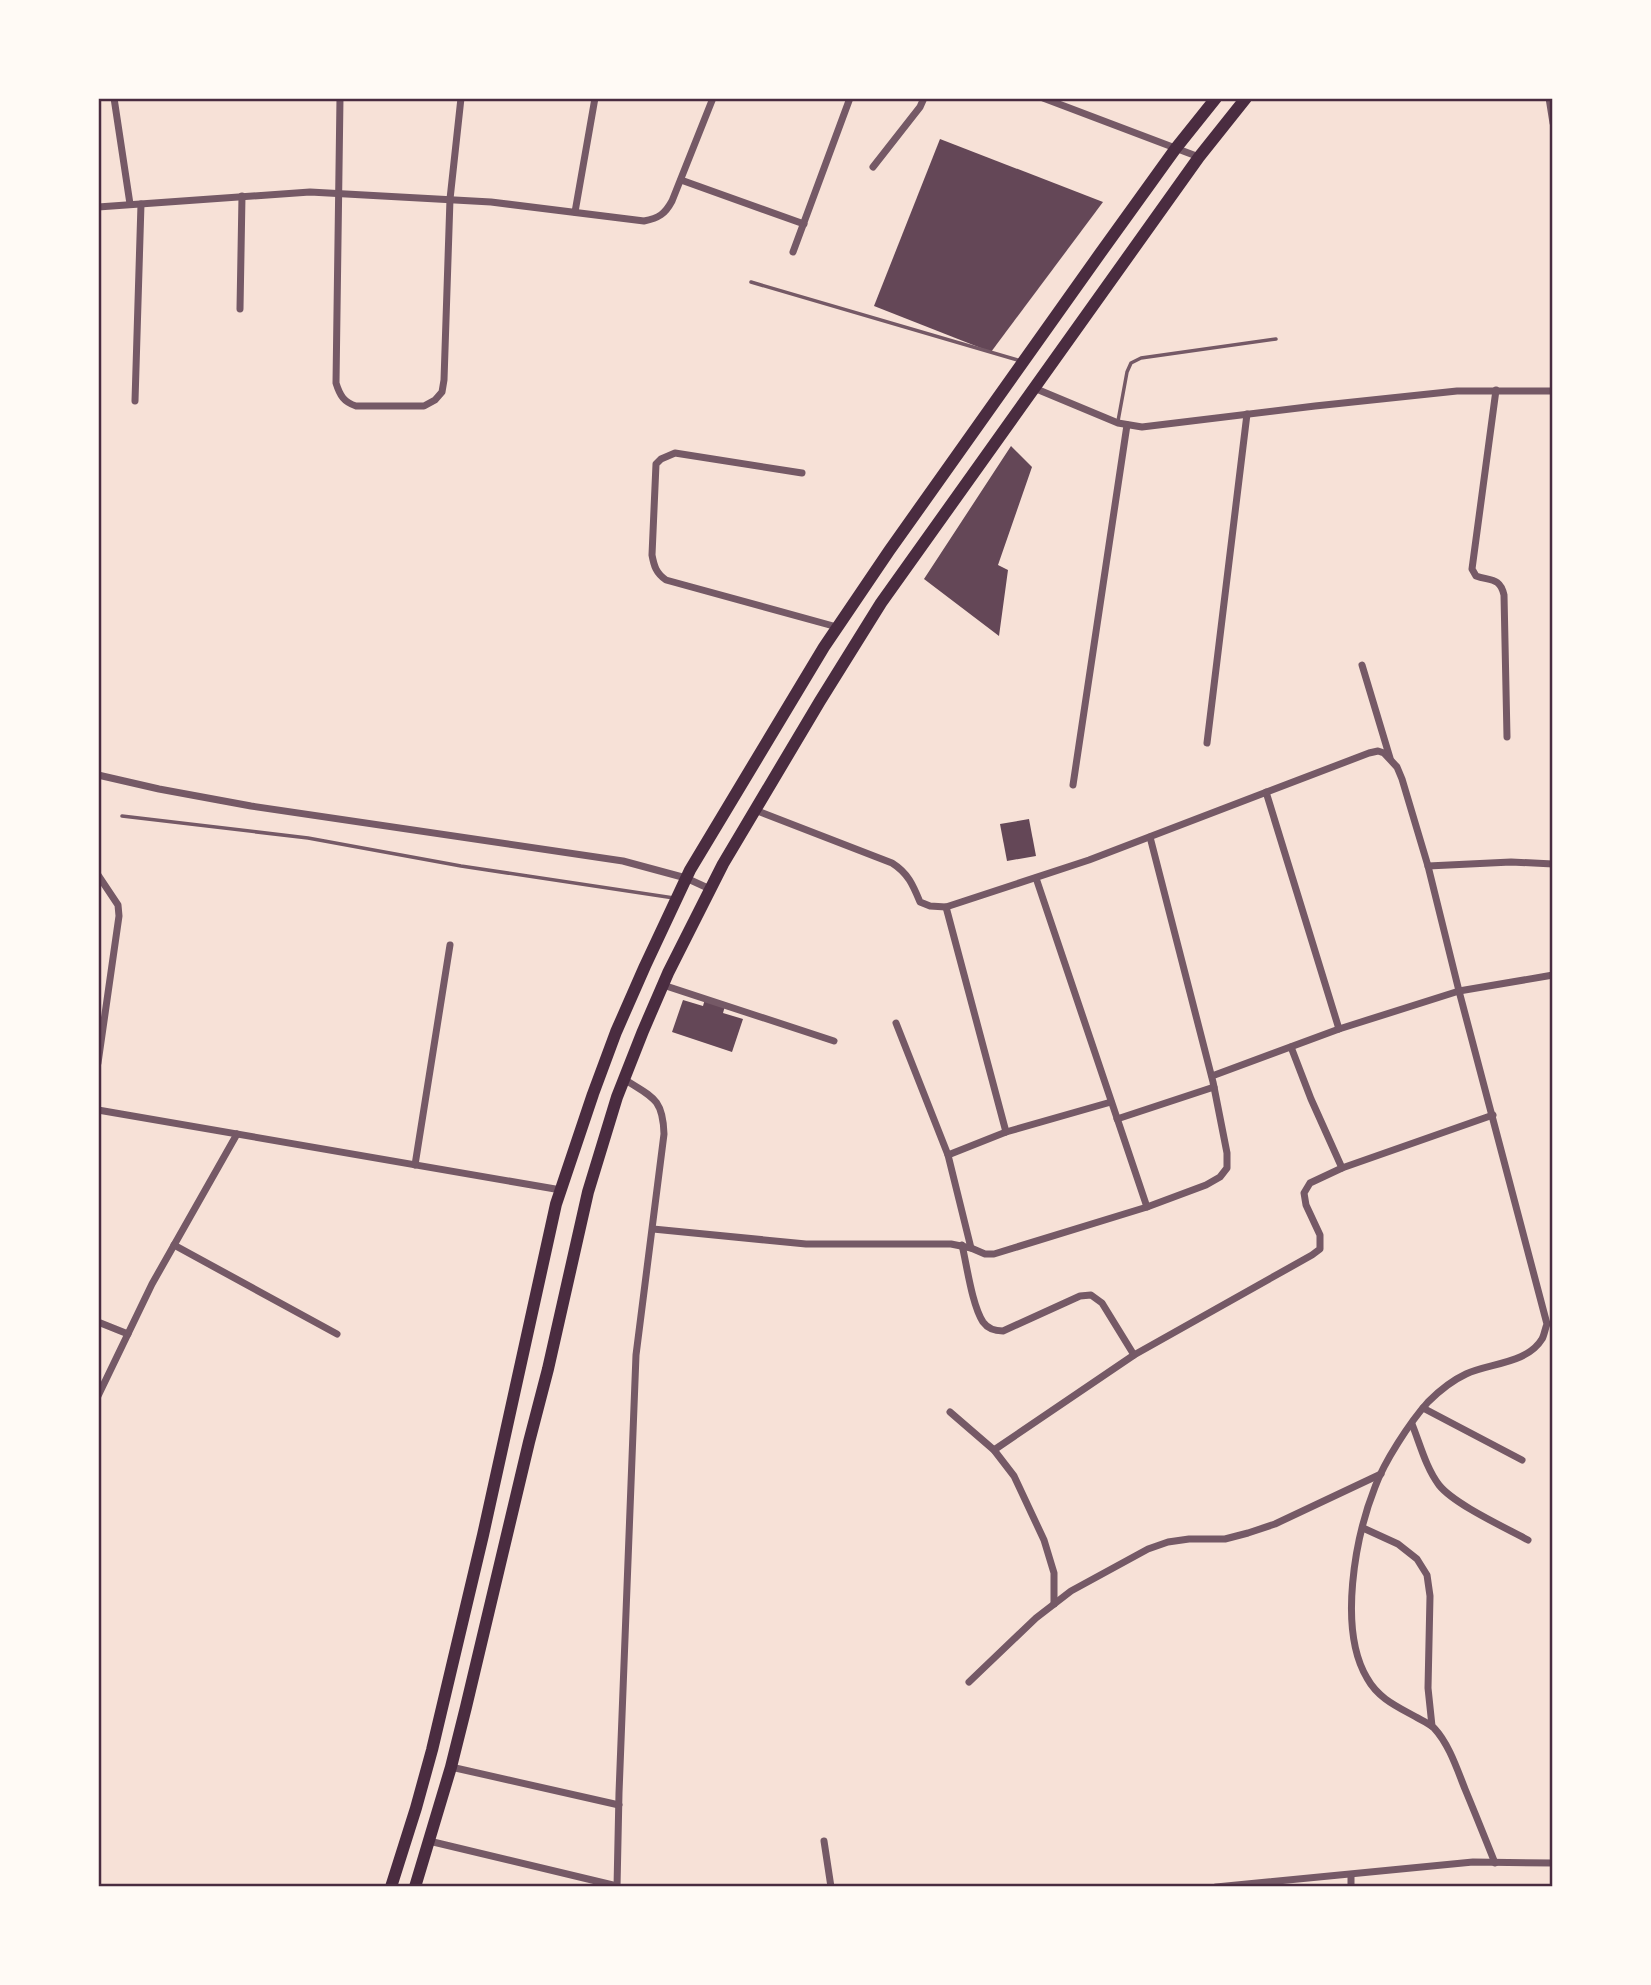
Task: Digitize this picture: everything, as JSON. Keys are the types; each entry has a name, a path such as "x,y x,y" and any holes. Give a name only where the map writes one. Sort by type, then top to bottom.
{"highway":[{"path":"391,1887 432,1750 561,1190 616,1032 686,878 837,627 1175,148 1216,98"},
{"path":"415,1887 451,1767 585,1205 624,1079 663,985 710,889 755,810 881,603 1199,157 1246,98"}],"street":[{"path":"114,98 130,204"},
{"path":"340,98 336,383 340,395 356,406 424,406 442,392 450,199 461,98"},
{"path":"575,212 595,98"},
{"path":"98,207 310,192 491,202 644,221 656,219 666,213 713,98"},
{"path":"793,252 850,98"},
{"path":"873,167 920,107 924,98"},
{"path":"1043,98 1199,157"},
{"path":"1549,98 1553,123"},
{"path":"681,180 804,224"},
{"path":"240,309 242,196"},
{"path":"135,401 141,204"},
{"path":"1034,388 1118,424 1142,427 1444,393 1553,391"},
{"path":"1496,390 1472,569 1476,576 1499,583 1504,594 1507,737"},
{"path":"1207,743 1247,414"},
{"path":"1073,785 1127,425"},
{"path":"802,473 675,453 661,459 656,464 652,555 654,565 659,575 666,580 837,627"},
{"path":"1362,665 1390,758"},
{"path":"755,810 892,863 910,878 920,902 946,907 1150,837 1369,753 1384,753 1397,767 1428,866 1547,1324 1542,1339 1525,1355 1468,1373 1445,1385 1423,1408 1393,1451 1376,1484 1366,1512 1351,1606 1351,1630 1357,1657 1367,1679 1382,1698 1433,1726"},
{"path":"98,775 251,806 623,861 686,878 710,889"},
{"path":"1266,792 1339,1029"},
{"path":"653,1230 806,1244 961,1245 985,1254 994,1254 1147,1207 1220,1177 1227,1168 1227,1153 1212,1076 1150,837"},
{"path":"1428,866 1511,862 1553,864"},
{"path":"98,875 118,905 119,916 98,1063"},
{"path":"1036,878 1147,1207"},
{"path":"946,907 1006,1132"},
{"path":"415,1165 450,945"},
{"path":"1212,1076 1339,1029 1459,991 1553,975"},
{"path":"663,985 834,1041"},
{"path":"98,992 107,993"},
{"path":"896,1023 948,1155 971,1248"},
{"path":"1291,1047 1342,1168"},
{"path":"429,1841 617,1887 636,1356 664,1134 663,1114 655,1098 624,1079"},
{"path":"1117,1119 1214,1087"},
{"path":"948,1155 1006,1132 1111,1102"},
{"path":"98,1110 561,1190"},
{"path":"994,1450 1133,1355 1312,1255 1320,1248 1320,1236 1306,1205 1304,1193 1310,1183 1342,1168 1493,1115"},
{"path":"98,1396 152,1284 237,1134"},
{"path":"174,1245 337,1334"},
{"path":"961,1245 976,1307 984,1324 994,1331 1003,1331 1080,1296 1091,1295 1102,1303 1133,1355"},
{"path":"98,1322 128,1334"},
{"path":"1423,1408 1522,1461"},
{"path":"950,1412 994,1450 1014,1476 1044,1540 1054,1573 1054,1604"},
{"path":"1412,1424 1430,1470 1439,1485 1452,1498 1528,1540"},
{"path":"969,1682 1036,1618 1071,1591 1148,1549 1167,1542 1225,1539 1248,1533 1275,1524 1382,1473"},
{"path":"1363,1528 1408,1551 1427,1575 1430,1596 1428,1688 1433,1726 1456,1767 1495,1863"},
{"path":"451,1767 618,1805"},
{"path":"824,1841 831,1887"},
{"path":"1216,1887 1473,1862 1553,1863"},
{"path":"1351,1875 1351,1887"}],"lane":[{"path":"751,282 1024,362"},
{"path":"1118,424 1131,363 1141,358 1276,339"},
{"path":"122,816 308,838 461,866 677,899"}],"building":[{"path":"940,139 1103,202 991,352 874,306"},
{"path":"1011,446 1032,467 998,565 1008,570 999,636 924,579"},
{"path":"1029,819 1036,856 1007,861 1000,824"},
{"path":"705,999 725,1006 723,1013 743,1019 732,1052 672,1032 683,1000 703,1006"}]}
